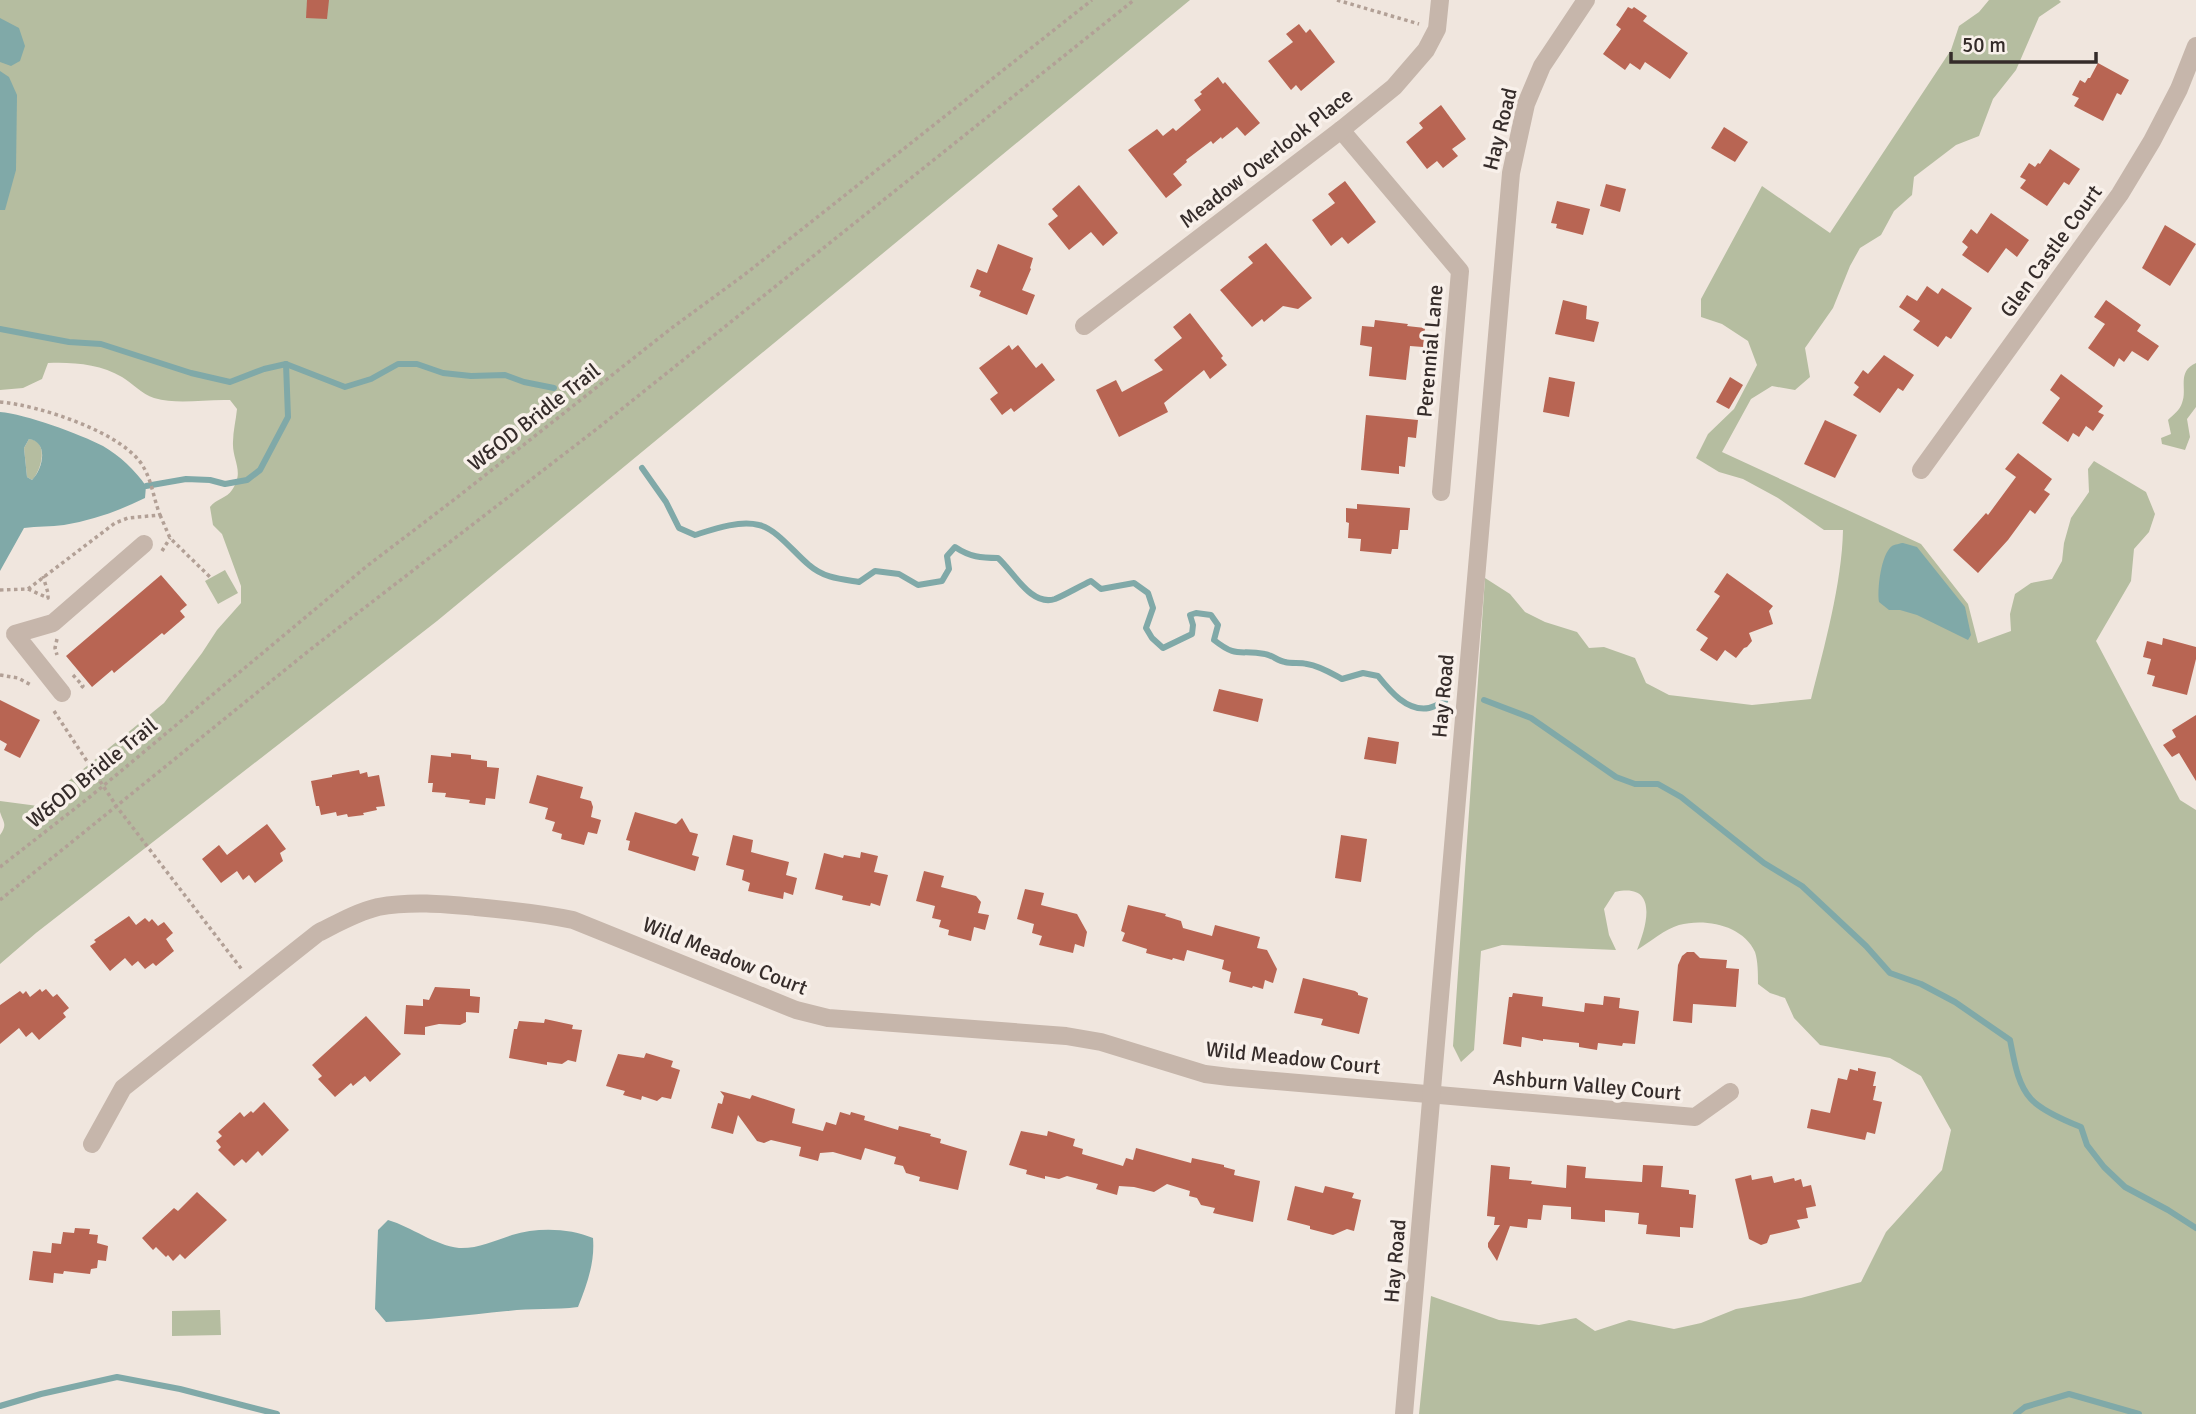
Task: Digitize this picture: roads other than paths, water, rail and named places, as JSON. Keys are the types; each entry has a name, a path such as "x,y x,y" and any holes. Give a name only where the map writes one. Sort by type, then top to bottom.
{"street":[{"name":"Meadow Overlook Place","path":"1084,326 1394,87 1426,50 1437,29 1440,0"},
{"name":"Hay Road","path":"1404,1414 1511,173 1526,104 1542,66 1586,0"},
{"name":"Glen Castle Court","path":"1921,470 2120,194 2179,89 2196,46"},
{"name":"Perennial Lane","path":"1341,130 1460,271 1441,492"},
{"path":"68,694 8,636 52,623 144,544"},
{"name":"Wild Meadow Court","path":"92,1144 122,1088 318,933 375,908 405,903 526,911 573,920 796,1010 828,1018 1066,1036 1101,1042 1205,1074 1432,1094"},
{"name":"Ashburn Valley Court","path":"1432,1094 1695,1117 1730,1092"}],"water":[{"path":"0,18 19,28 25,46 20,61 11,66 0,62"},
{"path":"0,71 9,77 17,95 16,170 5,210 0,210"},
{"path":"0,412 52,425 103,446 127,464 146,486 145,498 106,514 64,525 24,528 0,571","holes":["29,439 35,441 42,450 42,457 32,480 27,477 24,448"]},
{"path":"1903,543 1917,547 1965,607 1971,635 1968,640 1917,615 1889,610 1879,602 1879,581 1885,556 1892,546"},
{"path":"388,1220 459,1248 479,1246 522,1232 543,1230 574,1232 593,1238 592,1265 578,1307 386,1322 375,1309 378,1230"}],"waterway":[{"path":"0,329 69,342 101,344 191,373 230,382 286,364 345,387 371,379 398,364 417,364 443,373 505,375 554,388"},
{"path":"146,486 186,479 225,484 247,480 260,470 288,417 286,364"},
{"path":"642,468 666,502 679,528 695,535 735,524 766,527 820,573 832,577 859,582 875,571 899,574 918,585 942,581 949,569 947,556 955,547 976,556 998,558 1030,593 1046,600 1055,599 1091,581 1101,589 1134,583 1148,593 1153,608 1146,628 1163,648 1192,634 1190,615 1211,615 1218,625 1214,640 1228,650 1265,654 1290,663 1312,665 1342,679 1363,673 1378,676 1400,699 1413,707 1429,708 1445,701"},
{"path":"1484,700 1531,718 1616,777 1635,784 1658,784 1681,797 1764,863 1802,886 1866,946 1890,973 1921,984 1955,1002 2010,1040 2019,1079 2031,1099 2048,1112 2081,1127 2087,1145 2104,1167 2125,1187 2196,1228"},
{"path":"0,1406 117,1377 180,1389 277,1414"},
{"path":"2016,1414 2025,1407 2069,1394 2139,1414"}]}
